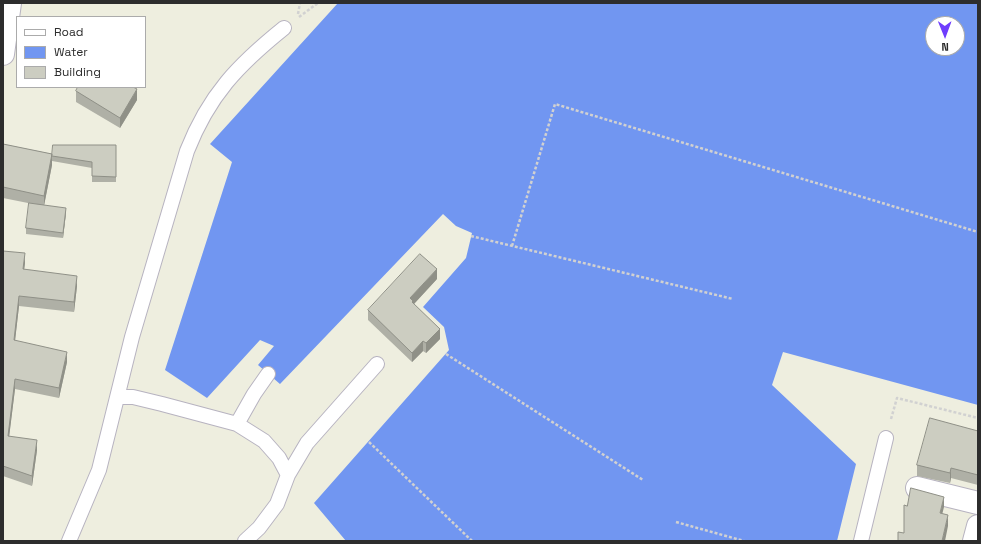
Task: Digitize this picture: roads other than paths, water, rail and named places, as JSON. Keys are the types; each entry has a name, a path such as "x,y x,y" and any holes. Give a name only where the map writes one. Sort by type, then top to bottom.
{"street":[{"path":"3,54 10,3"},
{"path":"918,488 978,503"},
{"path":"974,541 978,526"}],"lane":[{"path":"69,541 99,470 132,337 155,256 197,124 219,90 252,54 284,28"},
{"path":"245,541 259,528 277,504 288,475 307,444 377,364"},
{"path":"237,424 254,394 268,374"},
{"path":"118,397 132,397 155,402 237,424 264,441 279,458 288,475"},
{"path":"861,541 886,438"}],"water":[{"path":"338,3 978,3 978,405 783,352 772,385 856,464 837,541 346,541 314,503 449,350 444,327 423,307 466,258 472,233 456,226 443,214 280,384 258,365 274,346 260,340 207,398 165,370 232,162 210,144"}]}
